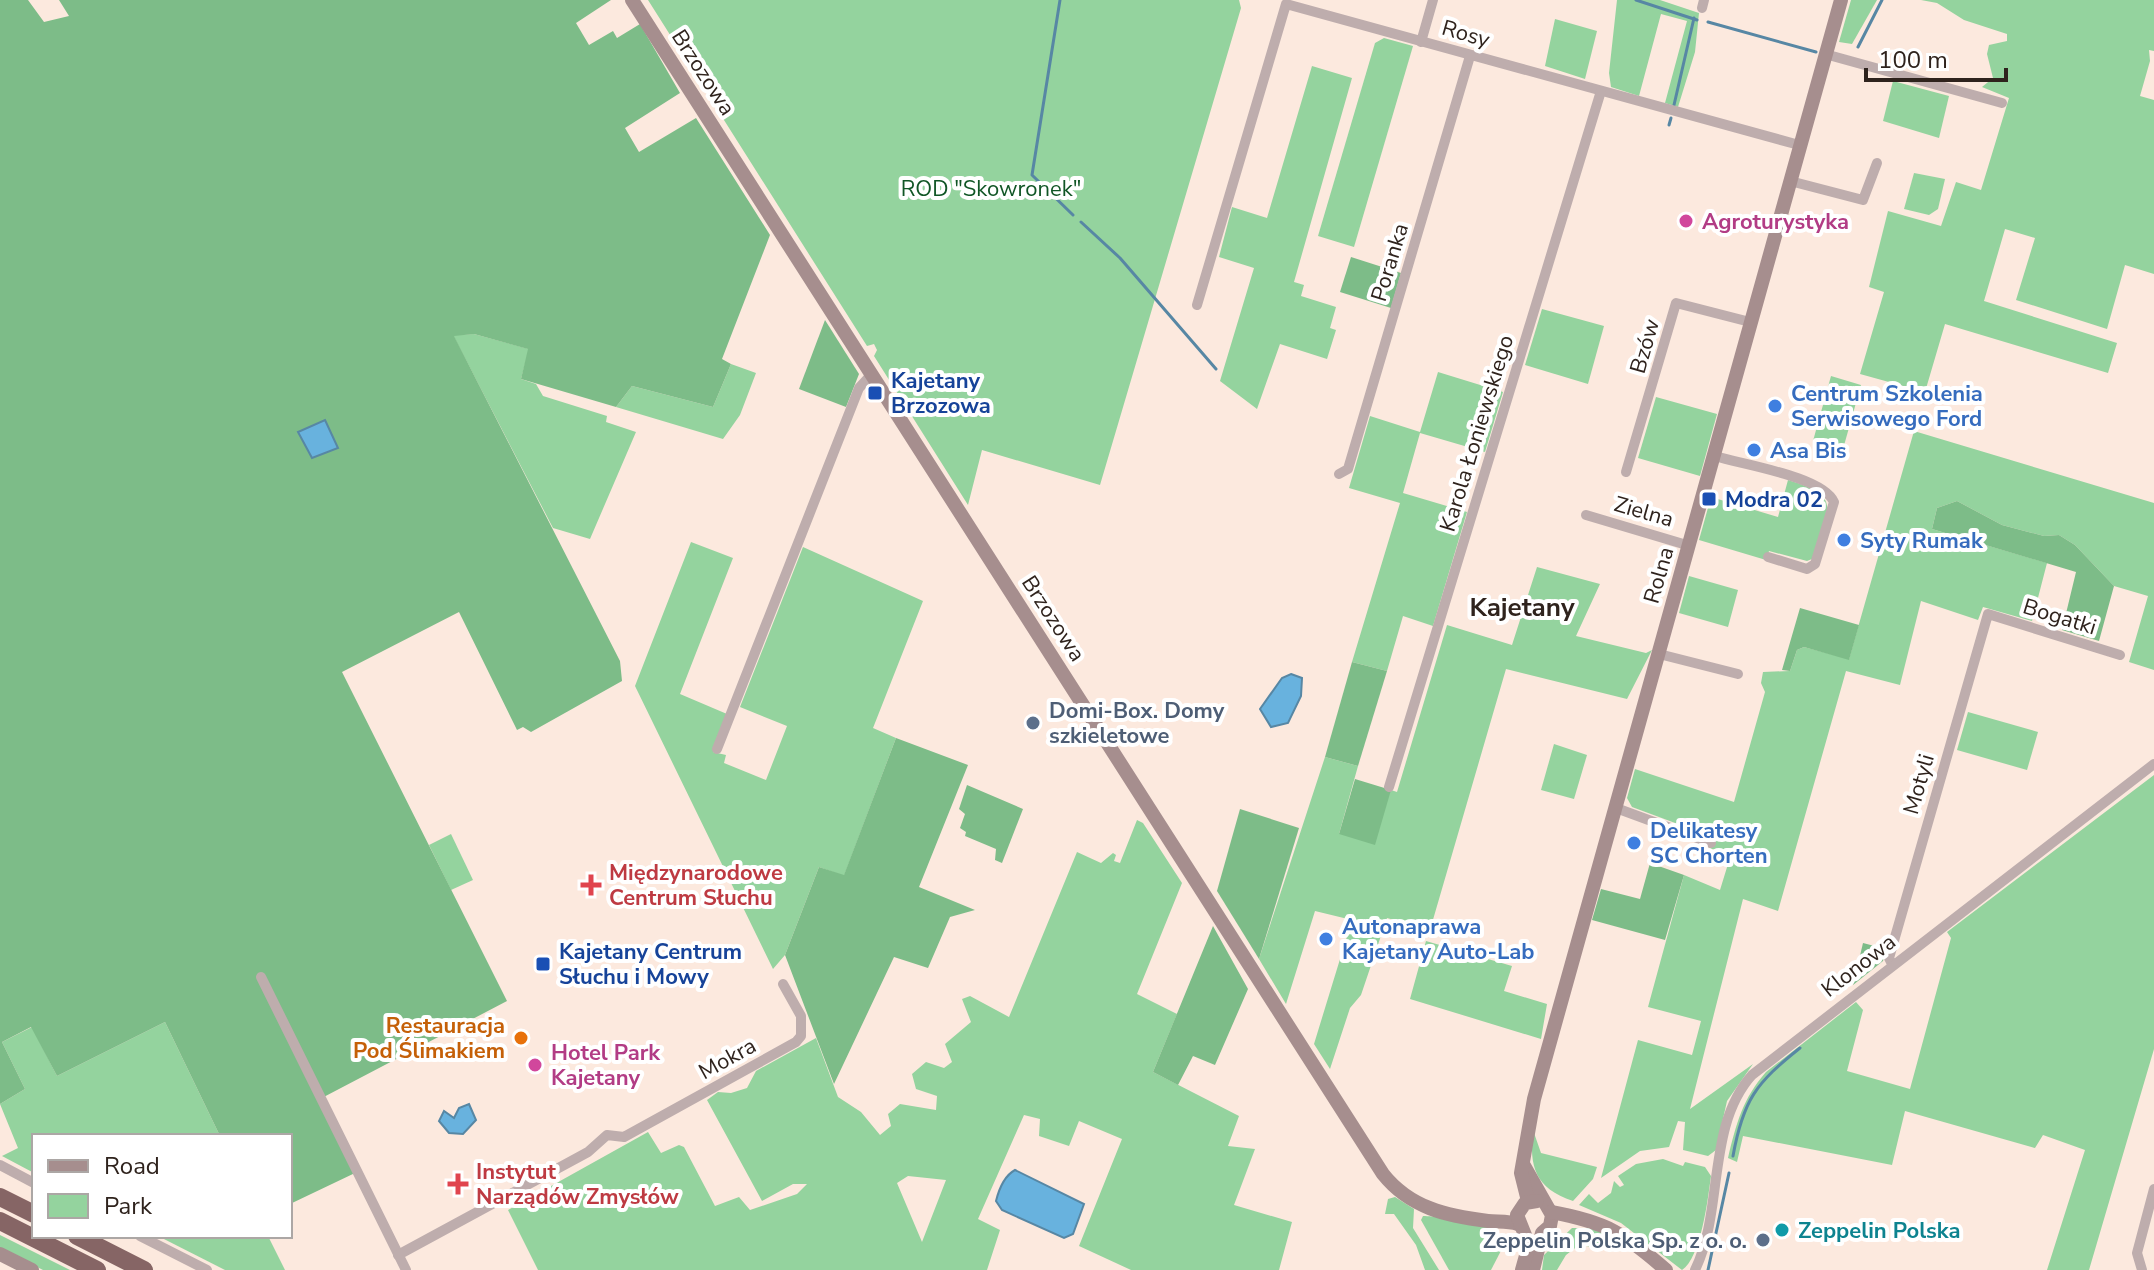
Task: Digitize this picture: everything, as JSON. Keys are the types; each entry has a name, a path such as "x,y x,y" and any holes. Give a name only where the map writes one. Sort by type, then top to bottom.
{"highway":[{"path":"0,1197 32,1213"},
{"path":"0,1221 32,1237"},
{"path":"34,1238 97,1270"},
{"path":"81,1238 144,1270"}],"street":[{"name":"Brzozowa","path":"632,0 1383,1174 1405,1196 1444,1214 1585,1220 1619,1232 1666,1270"},
{"path":"1421,42 1433,0"},
{"name":"Rolna","path":"1534,1218 1522,1163 1534,1099 1841,0"},
{"name":"Rosy","path":"1197,305 1286,4 1799,145"},
{"path":"1825,54 2002,103"},
{"name":"Poranka","path":"1339,474 1348,469 1470,56"},
{"name":"Karola Łoniewskiego","path":"1389,787 1601,91"},
{"path":"1790,181 1863,200 1877,163"},
{"name":"Bzów","path":"1626,472 1676,303 1750,322"},
{"path":"717,749 859,388 872,374"},
{"path":"1715,456 1818,485 1832,497 1834,502 1815,564 1807,569 1768,557"},
{"name":"Zielna","path":"1586,515 1690,546"},
{"name":"Bogatki","path":"1988,614 2120,655"},
{"name":"Motyli","path":"1892,964 1889,958 1988,614"},
{"path":"1659,654 1738,674"},
{"name":"Klonowa","path":"1695,1270 1704,1247 1731,1111 1740,1091 1761,1066 2154,764"},
{"path":"1616,808 1711,843"},
{"path":"261,977 406,1270"},
{"name":"Mokra","path":"398,1255 588,1152 607,1135 625,1136 796,1042 801,1036 802,1020 783,984"},
{"path":"0,1165 32,1182"},
{"path":"2142,1270 2137,1253 2154,1189"},
{"path":"1522,1270 1534,1218"},
{"path":"1533,1270 1534,1218"},
{"path":"144,1238 207,1270"},
{"path":"0,1254 32,1270"}],"green space":[{"path":"0,0 28,0 44,22 69,16 59,0 611,0 576,23 589,45 613,31 617,38 640,24 680,93 625,128 639,152 696,118 770,235 722,359 731,364 713,407 632,386 616,407 521,379 528,349 474,334 454,336 620,661 622,681 531,732 523,727 517,730 459,612 342,672 507,1001 318,1100 355,1173 292,1203 292,1134 219,1134 165,1022 57,1076 31,1027 2,1042 25,1089 0,1104"},
{"name":"ROD \"Skowronek\"","path":"648,0 1239,0 1241,8 1100,485 982,450 968,505 874,356 877,350 874,344 867,346"},
{"path":"1617,0 1660,0 1699,13 1695,52 1678,107 1665,103 1687,21 1661,14 1639,96 1611,87 1609,73"},
{"path":"1851,0 1877,0 1852,44 1839,42"},
{"path":"1921,0 2154,0 2154,51 2149,50 2150,61 2140,96 2154,100 2154,274 2125,265 2107,329 2016,300 2035,238 2005,229 1984,301 2117,343 2108,373 1945,324 1925,392 1860,374 1884,292 1869,287 1888,211 1941,226 1956,182 1981,190 2009,98 1982,87 1993,78 1987,54 1989,45 2007,41 2007,34 1964,20 1937,3"},
{"path":"1555,19 1597,31 1585,79 1545,66"},
{"path":"1384,38 1413,46 1354,247 1318,236 1375,43"},
{"path":"1312,66 1352,78 1294,282 1304,285 1301,296 1336,307 1330,328 1336,330 1327,359 1280,344 1257,409 1220,381 1254,268 1219,257 1232,207 1267,218"},
{"path":"1893,81 1949,96 1939,138 1883,121"},
{"path":"1914,173 1945,179 1938,209 1929,215 1904,209"},
{"path":"1351,257 1401,273 1391,308 1340,292"},
{"path":"1542,309 1604,326 1588,384 1525,365"},
{"path":"825,320 859,374 846,407 799,389"},
{"path":"474,334 529,349 521,379 536,384 543,396 607,416 606,422 636,432 590,539 553,528 453,335"},
{"path":"731,364 756,373 740,415 723,439 616,407 632,386 713,407"},
{"path":"1438,372 1503,392 1485,452 1420,433 1403,493 1467,512 1433,626 1403,616 1387,671 1352,662 1400,503 1349,488 1370,416 1420,432"},
{"path":"1831,376 1861,385 1843,449 1813,441"},
{"path":"1656,397 1717,414 1700,476 1638,458"},
{"path":"1914,431 2154,503 2154,670 2129,662 2148,596 2114,586 2075,545 2059,535 2044,536 2002,525 1957,501 1937,508 1932,529 2047,563 2032,621 1983,607 1978,620 1921,601 1900,685 1846,671 1778,911 1743,899 1690,1109 1753,1064 1727,1101 1716,1150 1708,1156 1683,1150 1685,1122 1678,1121 1669,1147 1640,1151 1601,1178 1638,1040 1692,1055 1701,1021 1648,1007 1684,875 1720,890 1728,864 1722,852 1709,848 1713,837 1632,807 1627,798 1635,769 1734,802 1765,692 1761,683 1763,672 1790,671 1797,650 1804,647 1849,659"},
{"path":"1788,480 1806,486 1825,500 1826,517 1812,559 1807,561 1769,551 1766,560 1699,540 1711,497 1778,517"},
{"path":"1957,501 2002,525 2044,536 2059,535 2075,545 2114,586 2099,641 2062,630 2076,572 1932,529 1937,508"},
{"path":"691,542 733,558 680,694 727,714 713,752 726,755 724,763 766,780 787,726 740,707 803,547 923,601 873,728 896,738 844,876 819,867 785,955 773,969 635,686"},
{"path":"1537,567 1600,584 1576,636 1646,653 1652,650 1627,699 1506,669 1430,930 1387,918 1361,995 1350,1008 1330,1069 1314,1044 1352,920 1315,911 1286,1004 1259,959 1325,757 1358,766 1339,834 1391,790 1397,792 1447,625 1512,645"},
{"path":"1689,576 1738,590 1728,627 1679,613"},
{"path":"1800,608 1859,625 1849,660 1804,647 1797,650 1790,671 1782,670"},
{"path":"1352,662 1387,671 1358,766 1325,757"},
{"path":"1968,712 2038,732 2027,770 1957,750"},
{"path":"896,738 968,765 919,887 975,910 950,917 928,968 894,957 834,1084 785,955 819,867 844,875"},
{"path":"1554,744 1587,755 1574,799 1541,790"},
{"path":"2154,775 2154,1049 2089,1270 2047,1270 2085,1150 2043,1135 2035,1148 1905,1111 1892,1165 1743,1136 1737,1162 1728,1158 1741,1112 1766,1072 1856,1002 1863,1010 1847,1071 1910,1089 1951,938 1947,932"},
{"path":"1355,779 1391,790 1375,845 1339,834"},
{"path":"967,785 1023,809 1002,863 995,860 996,849 965,836 966,832 960,828 965,814 959,809"},
{"path":"1240,809 1299,828 1259,959 1217,891"},
{"path":"1137,820 1143,823 1182,883 1137,994 1177,1014 1153,1072 1239,1116 1228,1146 1255,1149 1234,1205 1292,1222 1279,1270 1131,1270 1079,1246 1122,1139 1079,1121 1069,1146 1039,1136 1040,1119 1024,1115 978,1219 1000,1230 987,1270 538,1270 508,1210 648,1132 661,1153 679,1145 684,1147 715,1206 739,1197 750,1210 797,1194 807,1184 793,1184 762,1201 707,1100 718,1092 731,1093 747,1088 756,1071 816,1038 838,1097 861,1112 880,1135 891,1126 888,1114 900,1104 936,1110 937,1096 916,1089 912,1074 926,1062 944,1068 952,1062 945,1044 971,1022 962,999 970,996 1009,1017 1077,852 1101,863 1113,853 1116,855 1114,861 1120,863","holes":["908,1176 946,1180 922,1242 897,1183"]},
{"path":"451,834 473,880 451,890 429,845"},
{"path":"1650,863 1684,875 1665,940 1592,920 1601,889 1640,899"},
{"path":"1213,926 1248,989 1215,1065 1193,1056 1178,1085 1153,1072"},
{"path":"1426,941 1512,966 1504,991 1547,1004 1541,1039 1410,999"},
{"path":"1863,943 1886,949 1883,961 1853,985"},
{"path":"165,1022 219,1134 32,1134 32,1172 2,1156 18,1148 0,1104 25,1089 2,1042 32,1027 57,1076"},
{"path":"1533,1130 1541,1153 1597,1167 1593,1179 1573,1201 1550,1190 1537,1174 1532,1155"},
{"path":"1663,1159 1683,1166 1685,1162 1705,1167 1711,1176 1699,1241 1689,1263 1682,1270 1621,1223 1579,1205 1589,1194 1598,1203 1611,1193 1614,1181 1620,1187 1624,1185 1618,1176 1636,1164"},
{"path":"1395,1197 1414,1209 1413,1228 1439,1270 1425,1270 1416,1245 1394,1214 1385,1214 1388,1199"},
{"path":"1423,1216 1482,1225 1501,1236 1505,1243 1491,1270 1449,1270 1421,1220"},
{"path":"1572,1228 1589,1228 1614,1236 1615,1240 1606,1249 1579,1245 1566,1255 1557,1270 1542,1270 1544,1255"},
{"path":"0,1235 70,1270 43,1270 0,1248"},
{"path":"162,1238 269,1238 285,1270 225,1270"}],"water":[{"path":"325,420 338,448 312,458 298,432"},
{"path":"1291,674 1302,678 1301,696 1288,723 1271,727 1260,709 1282,678"},
{"path":"469,1104 476,1120 463,1134 449,1133 439,1121 444,1111 454,1118 459,1108"},
{"path":"1015,1170 1084,1204 1073,1234 1064,1238 1002,1210 996,1201 1005,1179"}],"waterway":[{"path":"1060,0 1032,175 1073,215"},
{"path":"1636,0 1697,20"},
{"path":"1858,47 1882,0"},
{"path":"1674,105 1694,18"},
{"path":"1708,22 1816,52"},
{"path":"1669,125 1671,118"},
{"path":"1081,222 1120,258 1216,369"},
{"path":"1733,1156 1742,1120 1754,1094 1772,1072 1800,1048"},
{"path":"1708,1270 1729,1173"}],"place":[{"name":"Agroturystyka","path":"1686,221"},
{"name":"Kajetany Brzozowa","path":"875,393"},
{"name":"Centrum Szkolenia Serwisowego Ford","path":"1775,406"},
{"name":"Asa Bis","path":"1754,450"},
{"name":"Modra 02","path":"1709,499"},
{"name":"Syty Rumak","path":"1844,540"},
{"name":"Domi-Box. Domy szkieletowe","path":"1033,723"},
{"name":"Delikatesy SC Chorten","path":"1634,843"},
{"name":"Międzynarodowe Centrum Słuchu","path":"591,885"},
{"name":"Autonaprawa Kajetany Auto-Lab","path":"1326,939"},
{"name":"Kajetany Centrum Słuchu i Mowy","path":"543,964"},
{"name":"Restauracja Pod Ślimakiem","path":"521,1038"},
{"name":"Hotel Park Kajetany","path":"535,1065"},
{"name":"Instytut Narządów Zmysłów","path":"458,1184"},
{"name":"Zeppelin Polska","path":"1782,1230"},
{"name":"Zeppelin Polska Sp. z o. o.","path":"1763,1240"}],"district":[{"name":"Kajetany","path":"1522,607"}]}
